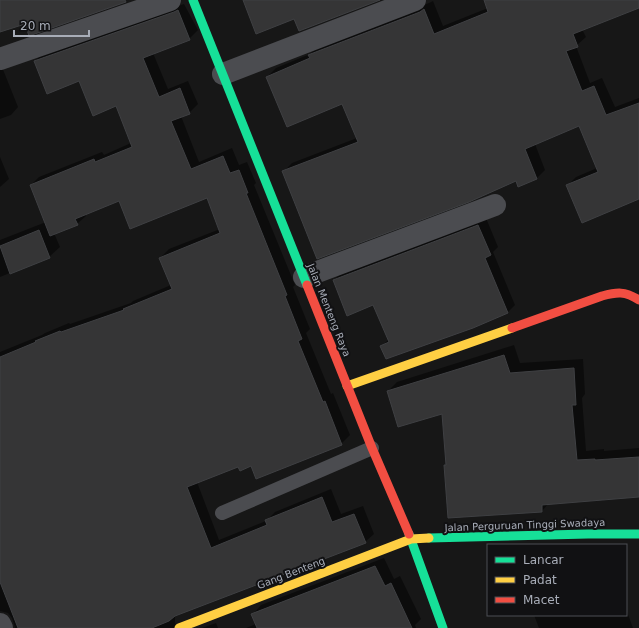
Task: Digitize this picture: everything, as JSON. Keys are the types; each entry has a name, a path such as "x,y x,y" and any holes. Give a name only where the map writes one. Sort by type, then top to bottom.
{"street":[{"path":"0,59 170,0"},
{"name":"Jalan Menteng Raya","path":"193,0 372,448 411,539 444,628"},
{"path":"223,74 415,0"},
{"path":"304,277 495,204"},
{"path":"347,386 602,296 616,292 626,293 639,300"},
{"name":"Jalan Perguruan Tinggi Swadaya","path":"411,539 639,534"},
{"name":"Gang Benteng","path":"179,628 411,539"},
{"path":"0,624 2,628"}],"lane":[{"path":"222,513 372,448"}],"building":[{"path":"0,0 125,0 126,2 29,36 25,24 0,32"},
{"path":"243,0 380,0 299,31 294,19 256,34"},
{"path":"484,0 639,0 639,8 573,34 578,47 566,51 582,91 594,86 606,115 639,103 639,199 582,223 566,185 598,172 579,126 525,149 537,179 518,187 516,181 469,202 317,259 282,171 358,142 342,104 287,127 266,77 310,58 308,55 420,12 424,9 434,34 488,12"},
{"path":"178,10 190,40 143,58 159,97 180,88 190,114 171,121 191,169 223,156 230,173 239,170 248,193 246,193 287,295 285,296 302,339 298,341 323,402 325,401 342,445 256,479 251,466 240,471 238,467 187,487 211,548 267,525 265,520 322,497 332,522 354,514 366,543 175,616 169,621 152,628 18,628 0,582 0,357 60,331 61,332 124,310 123,309 172,289 159,258 220,233 207,198 130,229 119,201 75,219 78,225 50,236 30,185 94,159 95,162 132,147 116,106 93,116 79,81 47,94 34,61"},
{"path":"478,225 491,255 485,258 508,313 473,328 386,359 380,346 389,342 373,305 347,316 333,280"},
{"path":"39,230 50,258 10,274 0,246"},
{"path":"504,355 510,373 574,368 576,405 572,405 577,460 639,457 639,497 542,505 542,512 448,518 442,414 398,427 387,391"},
{"path":"375,566 385,586 391,583 412,628 257,628 251,614"}],"traffic: fast":[{"path":"193,0 307,285"},
{"path":"409,534 443,628"},
{"path":"429,538 639,534"}],"traffic: slow":[{"path":"347,386 512,328"},
{"path":"179,628 411,539 429,538"}],"traffic: jam":[{"path":"307,285 372,448 409,534"},
{"path":"512,328 602,296 621,293 639,300"}]}
